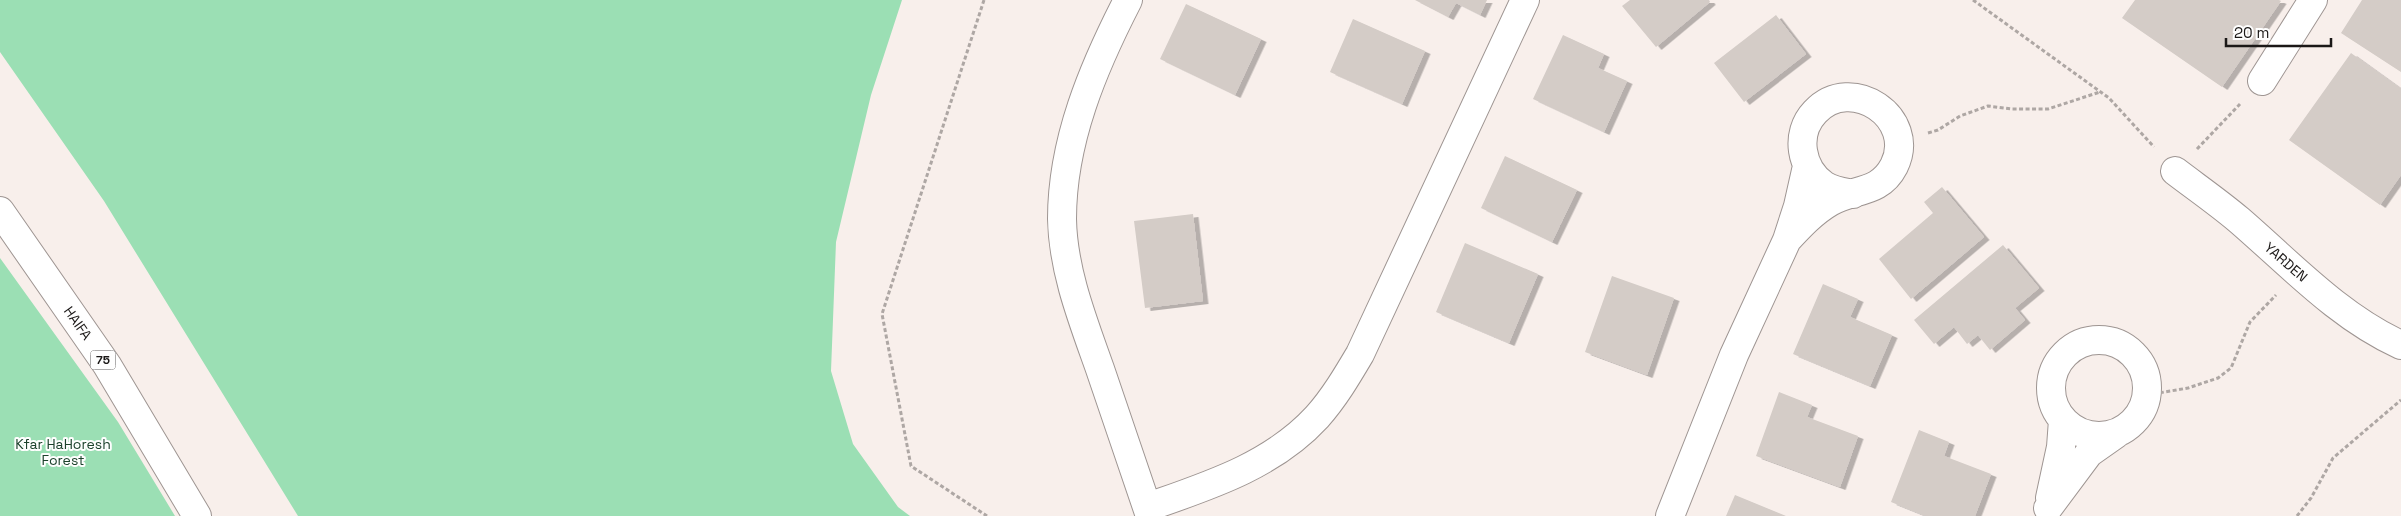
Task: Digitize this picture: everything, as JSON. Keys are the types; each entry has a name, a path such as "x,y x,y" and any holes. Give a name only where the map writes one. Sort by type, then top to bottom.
{"main road":[{"path":"1128,0 1100,56 1081,108 1069,158 1062,219 1068,268 1078,306 1149,512 1265,460 1317,417 1337,391 1360,354 1526,0"},
{"path":"2262,81 2313,0"},
{"path":"1787,240 1811,215 1832,201 1866,191 1888,176 1895,165 1898,139 1888,115 1867,99 1839,98 1826,103 1815,112 1807,124 1802,145 1807,166 1815,178 1839,192 1853,194"},
{"path":"1670,516 1734,355 1787,240 1798,206 1807,166"},
{"name":"YARDEN","path":"2176,171 2238,219 2303,278 2375,333 2401,345"},
{"name":"HAIFA","path":"0,211 107,365 197,516"},
{"path":"2046,512 2089,453 2127,428 2136,419 2147,395 2144,369 2127,348 2103,340 2088,340 2075,346 2064,355 2056,367 2052,380 2055,408 2075,430 2088,435 2116,434"},
{"path":"2046,512 2057,470 2064,420"}],"path":[{"path":"984,0 882,314 911,466 987,516"},
{"path":"1973,0 2109,98 2176,171 2262,81"},
{"path":"1898,139 1938,130 1960,116 1988,106 2012,109 2048,109 2101,92"},
{"path":"2147,395 2188,388 2218,378 2231,368 2250,322 2260,310 2272,298 2303,278"},
{"path":"2297,516 2311,498 2333,458 2401,400"}],"green space":[{"path":"0,0 902,0 871,95 836,242 831,371 853,444 898,507 910,516 298,516 104,201 0,52"},
{"name":"Kfar HaHoresh Forest","path":"0,258 118,422 175,516 0,516"}],"building":[{"path":"1415,0 1487,0 1480,15 1456,3 1448,17"},
{"path":"1630,0 1709,0 1710,2 1656,47 1622,6"},
{"path":"2135,0 2281,1 2222,87 2122,18"},
{"path":"2362,0 2401,0 2401,72 2341,33"},
{"path":"1186,4 1261,39 1235,95 1160,59"},
{"path":"1776,15 1806,54 1744,102 1714,63"},
{"path":"1353,19 1425,51 1402,104 1330,72"},
{"path":"1563,35 1604,54 1598,68 1627,81 1604,132 1533,99"},
{"path":"2351,53 2401,89 2401,175 2380,205 2289,140"},
{"path":"1505,156 1577,190 1552,242 1481,208"},
{"path":"1942,187 1984,237 1911,299 1879,259 1933,213 1924,202"},
{"path":"1193,214 1203,301 1145,308 1134,221"},
{"path":"1465,243 1538,274 1509,343 1436,312"},
{"path":"2003,245 2039,288 2015,308 2025,320 1990,350 1978,335 1967,344 1954,327 1934,344 1914,320"},
{"path":"1612,276 1674,298 1647,375 1585,352"},
{"path":"1823,284 1858,299 1850,317 1892,335 1870,386 1793,354"},
{"path":"1779,392 1812,405 1807,417 1858,436 1840,487 1756,456"},
{"path":"1919,430 1949,442 1944,456 1991,474 1975,516 1926,516 1891,502"},
{"path":"1735,495 1786,516 1726,516"}]}
